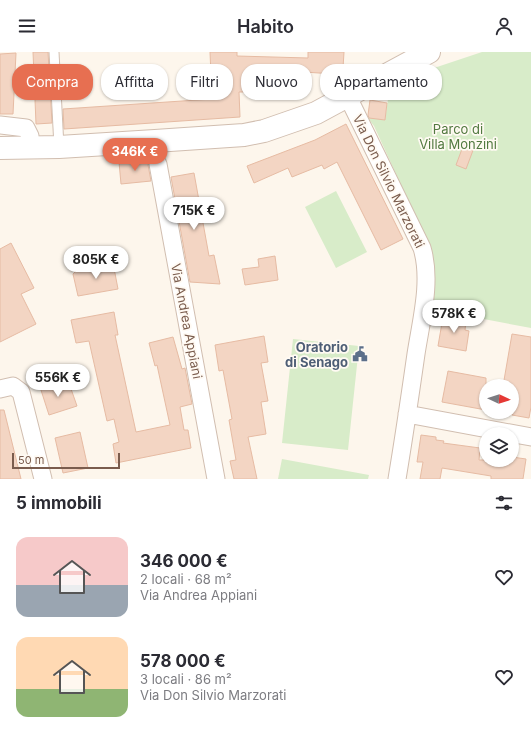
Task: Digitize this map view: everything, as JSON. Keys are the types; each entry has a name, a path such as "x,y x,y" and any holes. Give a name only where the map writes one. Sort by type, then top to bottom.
{"street":[{"path":"407,64 429,52"},
{"path":"0,148 59,147 264,132 316,113 342,100"},
{"name":"Via Don Silvio Marzorati","path":"349,100 425,256 426,267 423,309 397,479"},
{"path":"0,125 26,128 30,136 31,148"},
{"name":"Via Andrea Appiani","path":"158,164 216,479"},
{"path":"0,389 13,386 21,392 43,479"},
{"path":"407,414 531,437"}],"lane":[{"path":"54,52 59,147"}],"green space":[{"name":"Parco di Villa Monzini","path":"482,52 531,52 531,328 431,309 428,244 374,126 367,117 385,120 388,100 442,100 442,65"},
{"path":"336,191 367,252 336,268 305,207"},
{"path":"293,339 359,346 348,450 282,443"},
{"path":"282,459 369,475 368,479 278,479"}],"building":[{"path":"33,52 48,52 49,64 34,64"},
{"path":"210,52 237,52 237,56 308,58 308,52 344,52 343,64 320,64 320,73 312,73 312,64 241,64 241,92 239,92 240,117 64,129 63,109 197,100 233,100 233,64 211,64"},
{"path":"16,53 15,64 12,64 13,114 0,114 0,54"},
{"path":"35,100 51,100 52,123 36,124"},
{"path":"370,100 387,103 385,120 369,118"},
{"path":"346,124 403,239 381,250 337,162 324,169 322,165 292,177 288,168 254,183 247,166 315,140"},
{"path":"465,141 475,145 466,169 456,165"},
{"path":"150,159 148,165 151,181 121,184 119,162"},
{"path":"194,173 209,256 214,255 220,284 190,282 171,177"},
{"path":"11,243 34,288 21,294 36,324 0,342 0,249"},
{"path":"275,256 278,280 245,285 242,269 259,267 258,259"},
{"path":"113,263 118,289 78,296 73,274 77,270"},
{"path":"114,312 118,335 115,335 136,432 170,425 157,365 155,366 149,343 173,337 182,369 185,368 192,404 180,407 184,430 188,430 191,448 116,463 113,444 119,442 114,419 107,421 89,341 76,343 71,320"},
{"path":"443,317 466,321 465,330 469,331 466,351 438,346"},
{"path":"512,334 531,337 531,407 529,418 519,416 519,379 504,379"},
{"path":"264,336 268,362 261,363 268,401 261,402 266,434 248,437 257,479 234,479 230,461 236,460 229,420 232,419 223,370 219,371 215,345"},
{"path":"448,371 486,378 479,379 479,409 442,402"},
{"path":"55,381 58,390 70,386 77,406 49,415 40,387"},
{"path":"0,410 4,410 21,479 0,479"},
{"path":"80,432 88,468 63,473 55,438"},
{"path":"421,435 436,437 436,440 444,441 443,443 479,448 479,467 519,467 519,458 526,459 523,479 491,479 491,476 442,468 440,479 420,479 423,462 417,462"}],"place":[{"name":"Oratorio di Senago","path":"360,354"}]}
